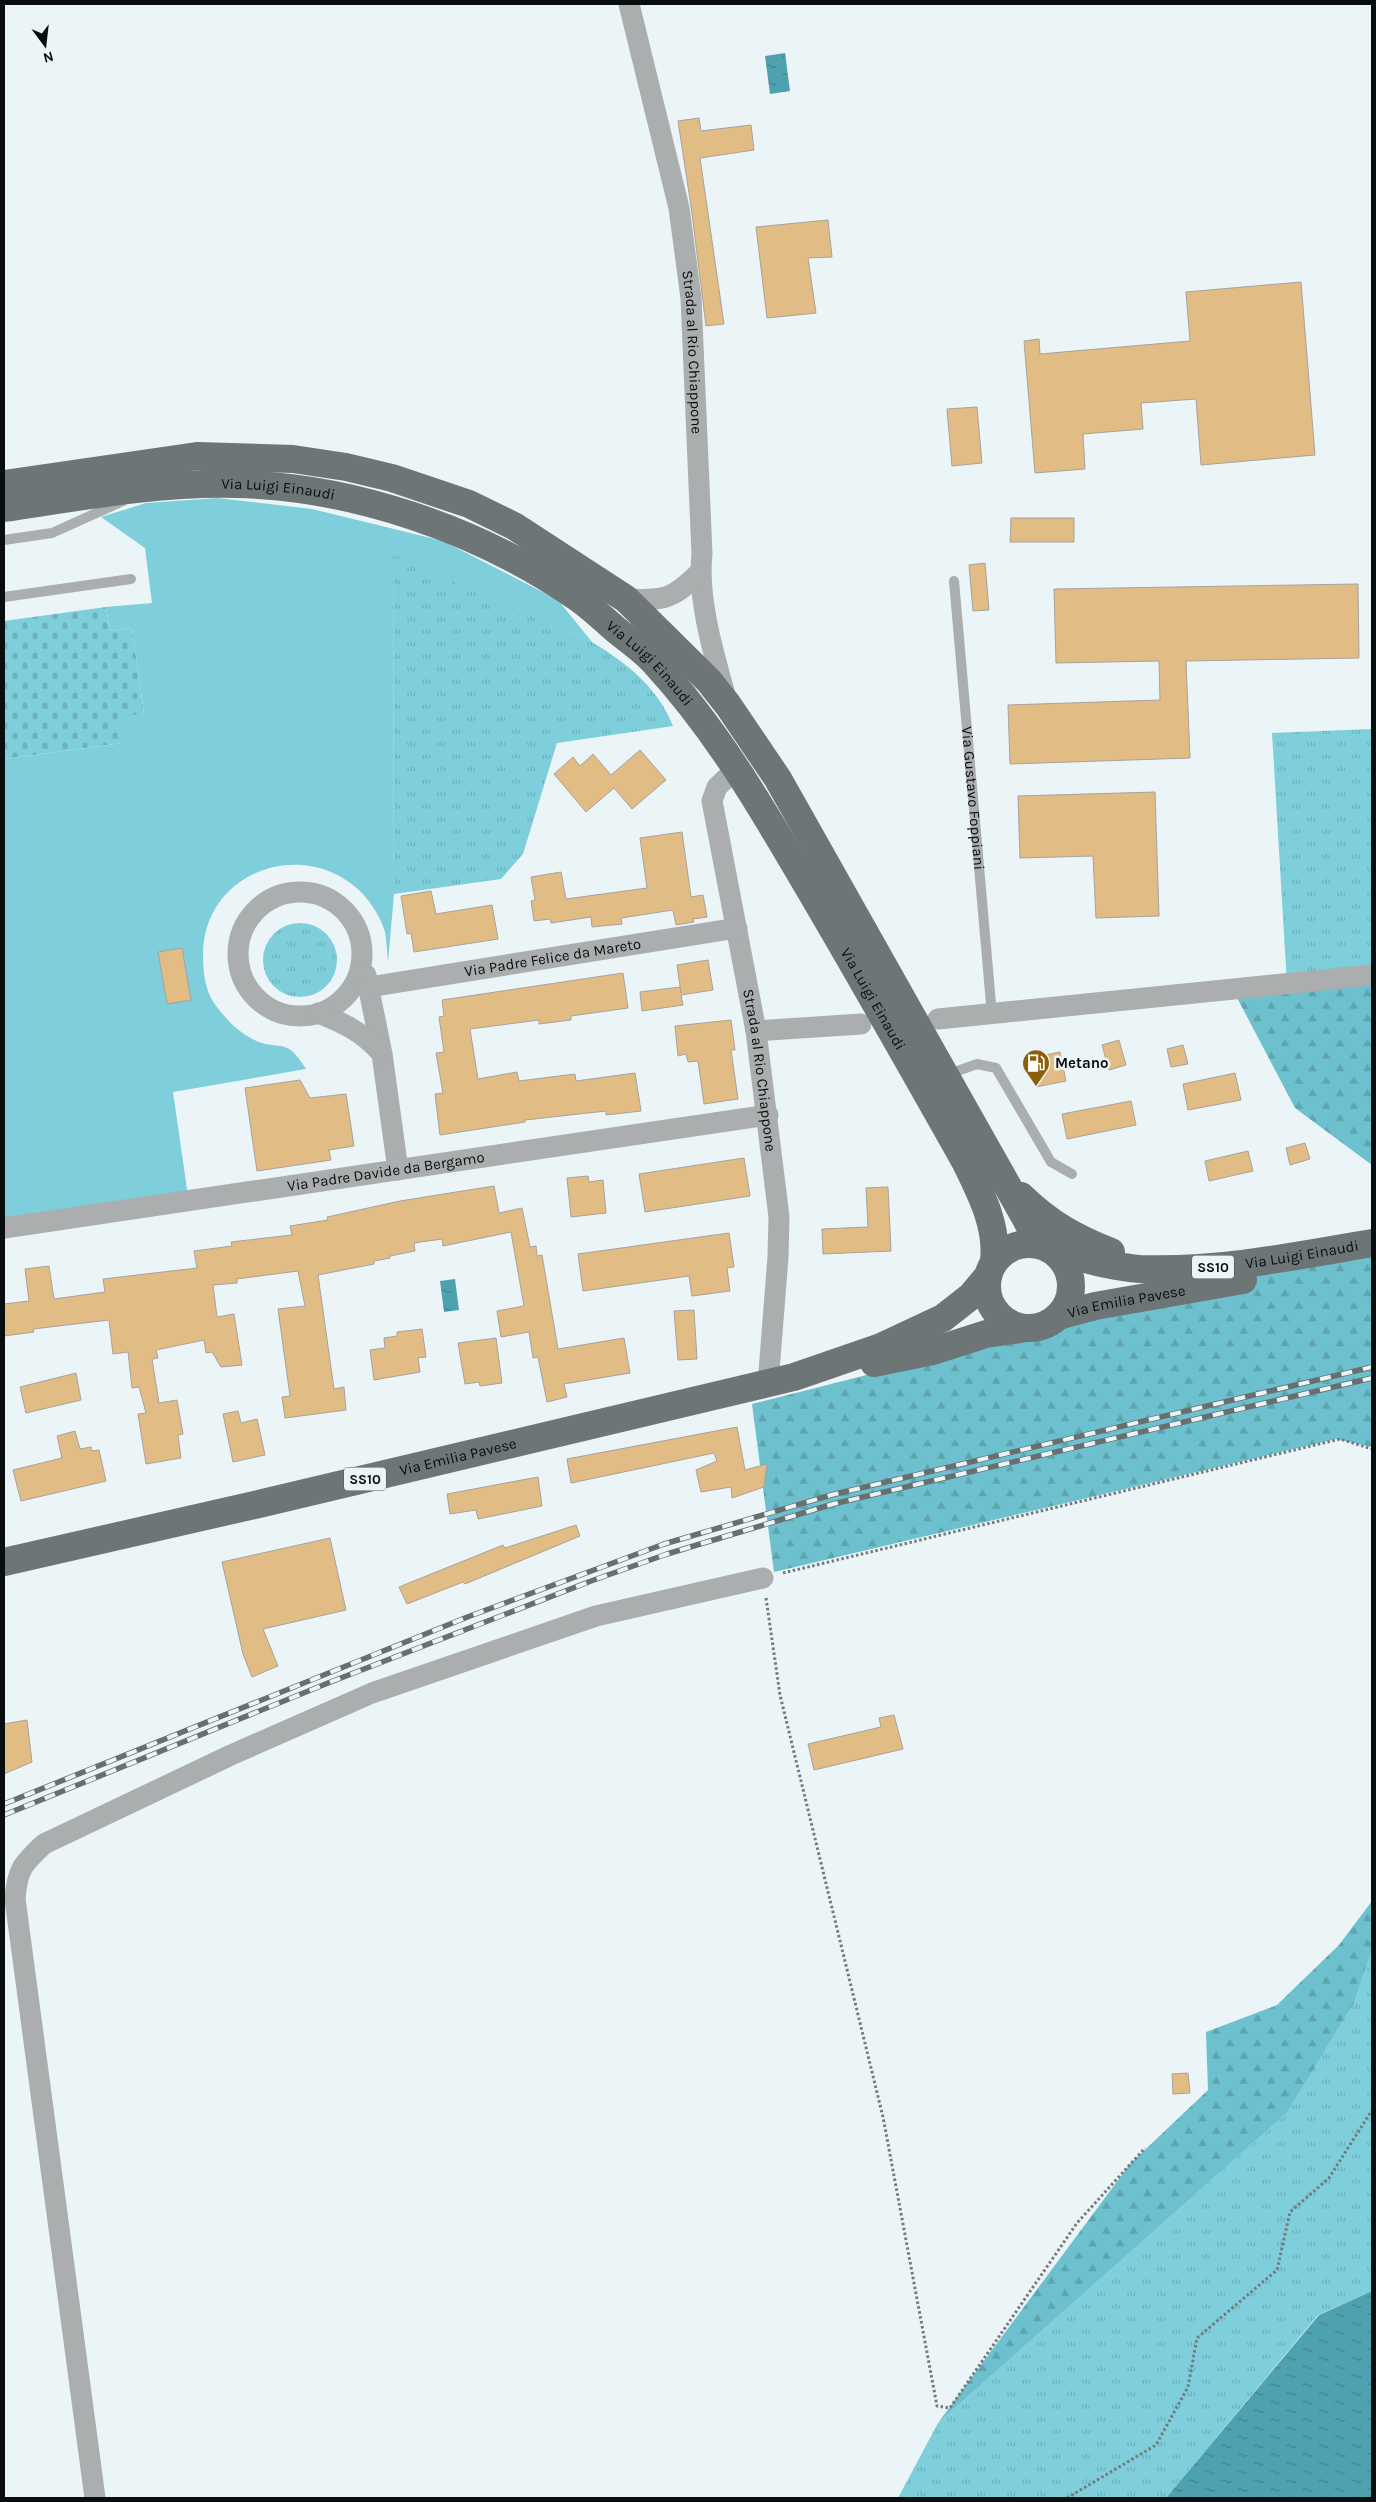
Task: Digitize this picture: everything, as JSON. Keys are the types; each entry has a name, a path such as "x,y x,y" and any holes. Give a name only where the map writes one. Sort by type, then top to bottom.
{"main road":[{"name":"Via Luigi Einaudi","path":"4,484 197,456 293,459 346,467 392,478 469,504 514,526 626,599 690,660 728,704 778,780 1006,1184 1046,1248 1113,1266 1139,1269 1221,1266 1372,1242"},
{"name":"Via Luigi Einaudi","path":"4,508 147,489 236,484 299,489 368,502 444,526 485,545 576,596 652,660 707,724 737,768 827,919 965,1161 984,1199 996,1246 991,1269"},
{"path":"1006,1184 1043,1218 1078,1238 1111,1252 1156,1261 1221,1266"},
{"name":"SS10","path":"991,1269 1003,1252 1014,1246 1026,1243 1046,1248"},
{"path":"1046,1248 1063,1260 1071,1283 1070,1295 1066,1306 1058,1316"},
{"name":"Via Emilia Pavese","path":"1058,1316 1095,1306 1372,1255"},
{"path":"991,1269 987,1295 995,1312 1009,1324 1027,1328"},
{"name":"Via Emilia Pavese","path":"4,1562 794,1377 881,1347 943,1318 971,1296 991,1269"},
{"name":"SS10","path":"1027,1328 1038,1327 1058,1316"},
{"name":"Via Emilia Pavese","path":"794,1377 917,1354 986,1334 1027,1328"}],"street":[{"name":"Strada al Rio Chiappone","path":"629,4 679,208 691,298 702,554 700,572 715,656 728,704"},
{"path":"626,599 650,600 680,592 700,572"},
{"name":"Strada al Rio Chiappone","path":"737,768 717,787 712,801 756,1031 768,1115 779,1217 778,1257 768,1384"},
{"path":"363,958 358,977 349,993 335,1006 318,1013 297,1016 277,1012 254,995 246,984 239,964 239,943 246,923 259,907 277,896 298,892 318,894 337,903 352,918 361,938 363,958 382,1054 398,1170"},
{"name":"Via Padre Felice da Mareto","path":"369,987 737,928"},
{"path":"938,1019 1372,975"},
{"path":"318,1013 347,1024 373,1044 382,1054"},
{"path":"756,1031 861,1024"},
{"name":"Via Padre Davide da Bergamo","path":"4,1228 768,1115"},
{"path":"95,2498 15,1899 16,1880 22,1865 44,1844 231,1755 372,1693 596,1616 763,1578"}],"lane":[{"path":"4,540 52,533 147,489"},
{"path":"4,598 131,579"},
{"name":"Via Gustavo Foppiani","path":"954,581 992,1015"},
{"path":"945,1075 977,1064 996,1068 1051,1162 1072,1174"}],"path":[{"path":"1145,2148 1077,2223 950,2408 937,2406 883,2117 780,1695 763,1578 1340,1439 1372,1449"},
{"path":"1067,2498 1156,2445 1188,2387 1197,2338 1277,2270 1290,2212 1329,2178 1372,2110"}],"green space":[{"path":"218,498 312,509 443,541 558,600 592,642 393,555 394,894 388,962 385,932 376,911 362,893 339,876 313,866 287,865 261,871 238,883 220,902 207,926 203,955 204,974 208,992 218,1009 240,1031 259,1042 282,1046 291,1050 306,1069 173,1092 189,1203 4,1231 4,759 123,743 119,717 144,713 132,628 110,631 106,607 152,603 145,548 101,517 146,503"},
{"path":"393,554 592,642 629,668 650,688 667,712 673,726 557,743 523,854 501,879 394,894"},
{"path":"106,607 110,631 132,628 144,713 123,743 4,759 4,621"},
{"path":"1372,729 1372,976 1287,984 1272,733"},
{"path":"293,923 307,923 321,929 331,939 337,953 335,974 321,991 307,997 293,997 279,991 269,981 263,967 263,953 269,939 279,929"},
{"path":"1372,976 1372,1165 1295,1108 1233,990"},
{"path":"1372,1247 1372,1447 1336,1439 774,1572 752,1404"},
{"path":"1372,1901 1372,1950 1354,2003 1287,2113 938,2423 1130,2164 1208,2090 1206,2032 1277,2005 1339,1945"},
{"path":"1372,1950 1372,2291 1318,2315 1166,2498 898,2498 938,2423 1287,2113 1354,2003"}],"water":[{"path":"785,53 790,91 770,94 765,56"},
{"path":"455,1279 459,1310 444,1312 440,1281"},
{"path":"1372,2291 1372,2498 1166,2498 1319,2315"}],"building":[{"path":"699,118 701,131 751,125 754,150 700,158 724,324 706,326 678,121"},
{"path":"828,220 832,257 808,258 816,313 767,318 756,227"},
{"path":"1301,282 1315,455 1201,465 1196,399 1141,403 1143,429 1083,434 1085,469 1035,473 1024,341 1039,339 1040,354 1190,341 1186,292"},
{"path":"977,407 982,463 952,466 947,409"},
{"path":"1011,518 1074,518 1074,542 1010,542"},
{"path":"985,563 989,610 973,611 969,565"},
{"path":"1358,584 1359,658 1186,661 1190,758 1010,764 1008,705 1160,700 1159,661 1056,663 1054,589"},
{"path":"640,750 666,780 632,809 614,788 586,812 554,774 573,757 580,766 593,754 611,775"},
{"path":"1155,792 1159,916 1096,918 1093,856 1020,858 1018,796"},
{"path":"682,832 691,897 703,895 707,917 693,919 694,922 676,925 673,910 621,918 622,924 592,927 591,917 551,923 550,919 534,921 531,901 535,900 531,877 561,872 566,899 647,888 640,838"},
{"path":"431,891 436,914 492,905 498,939 414,952 411,933 407,934 401,896"},
{"path":"182,948 191,1000 167,1004 158,952"},
{"path":"708,960 713,990 681,995 683,1005 642,1011 640,992 680,987 681,993 677,965"},
{"path":"623,973 628,1008 571,1016 571,1020 539,1024 539,1020 470,1029 478,1079 517,1072 519,1081 575,1074 576,1081 635,1073 641,1111 606,1115 606,1111 525,1120 525,1122 440,1135 435,1094 443,1093 436,1053 444,1052 439,1017 444,1016 442,1000"},
{"path":"731,1020 735,1050 731,1050 738,1099 704,1104 698,1061 688,1062 686,1054 678,1056 675,1026"},
{"path":"1119,1040 1126,1065 1109,1070 1102,1045"},
{"path":"1183,1045 1188,1064 1171,1067 1167,1049"},
{"path":"1060,1052 1066,1081 1036,1087 1030,1058"},
{"path":"1235,1073 1241,1100 1188,1110 1183,1084"},
{"path":"300,1080 310,1098 346,1094 354,1146 329,1150 331,1160 257,1171 245,1088"},
{"path":"1131,1101 1136,1125 1067,1139 1062,1114"},
{"path":"1305,1143 1310,1159 1290,1165 1286,1148"},
{"path":"1248,1151 1253,1171 1209,1181 1205,1161"},
{"path":"744,1158 750,1196 645,1212 639,1174"},
{"path":"588,1176 589,1182 603,1180 606,1213 571,1217 567,1178"},
{"path":"494,1186 499,1213 522,1208 530,1247 536,1246 537,1256 542,1255 558,1349 624,1338 630,1373 564,1384 567,1397 547,1402 538,1357 533,1358 529,1332 501,1337 497,1311 524,1306 511,1232 443,1246 442,1239 414,1243 415,1251 374,1261 374,1264 318,1275 334,1389 344,1387 346,1410 285,1418 282,1397 290,1396 278,1309 305,1306 298,1271 237,1279 237,1283 213,1285 217,1317 234,1314 242,1365 221,1367 212,1352 206,1353 204,1340 156,1350 158,1358 152,1359 159,1403 177,1400 183,1434 178,1435 181,1458 146,1464 138,1414 146,1413 139,1387 132,1388 128,1352 113,1354 109,1320 33,1329 34,1332 4,1336 4,1304 29,1301 25,1269 49,1266 54,1299 105,1292 103,1279 197,1268 194,1251 232,1246 231,1242 292,1235 290,1226 328,1220 327,1217 400,1201"},
{"path":"888,1187 891,1251 823,1254 822,1229 868,1227 866,1188"},
{"path":"729,1233 734,1267 727,1268 730,1291 692,1296 689,1276 583,1291 578,1254"},
{"path":"694,1310 697,1359 678,1360 674,1311"},
{"path":"422,1329 426,1357 418,1358 420,1372 374,1380 370,1350 385,1348 384,1338 397,1336 397,1332"},
{"path":"496,1338 502,1383 480,1386 479,1382 465,1384 458,1343"},
{"path":"76,1373 81,1400 26,1413 20,1387"},
{"path":"238,1411 241,1423 257,1419 265,1455 233,1462 223,1414"},
{"path":"737,1427 745,1470 767,1464 764,1487 732,1498 731,1487 701,1492 696,1470 717,1461 714,1453 571,1483 567,1459"},
{"path":"75,1431 80,1449 91,1447 92,1451 99,1450 106,1481 21,1501 13,1470 62,1458 57,1436"},
{"path":"538,1477 542,1506 478,1519 476,1510 450,1514 447,1494"},
{"path":"576,1525 580,1536 465,1584 463,1582 407,1604 399,1587 503,1545 505,1548"},
{"path":"330,1538 346,1610 263,1629 278,1666 252,1677 243,1654 222,1562"},
{"path":"894,1715 903,1749 814,1770 808,1744 881,1727 879,1718"},
{"path":"27,1720 32,1762 4,1774 4,1724"},
{"path":"1188,2073 1190,2093 1173,2094 1172,2074"}],"railway":[{"path":"4,1804 470,1616 664,1544 831,1495 1372,1367"},
{"path":"4,1815 328,1683 591,1581 667,1554 833,1504 1372,1378"}],"place":[{"name":"Metano","path":"1036,1087"}]}
